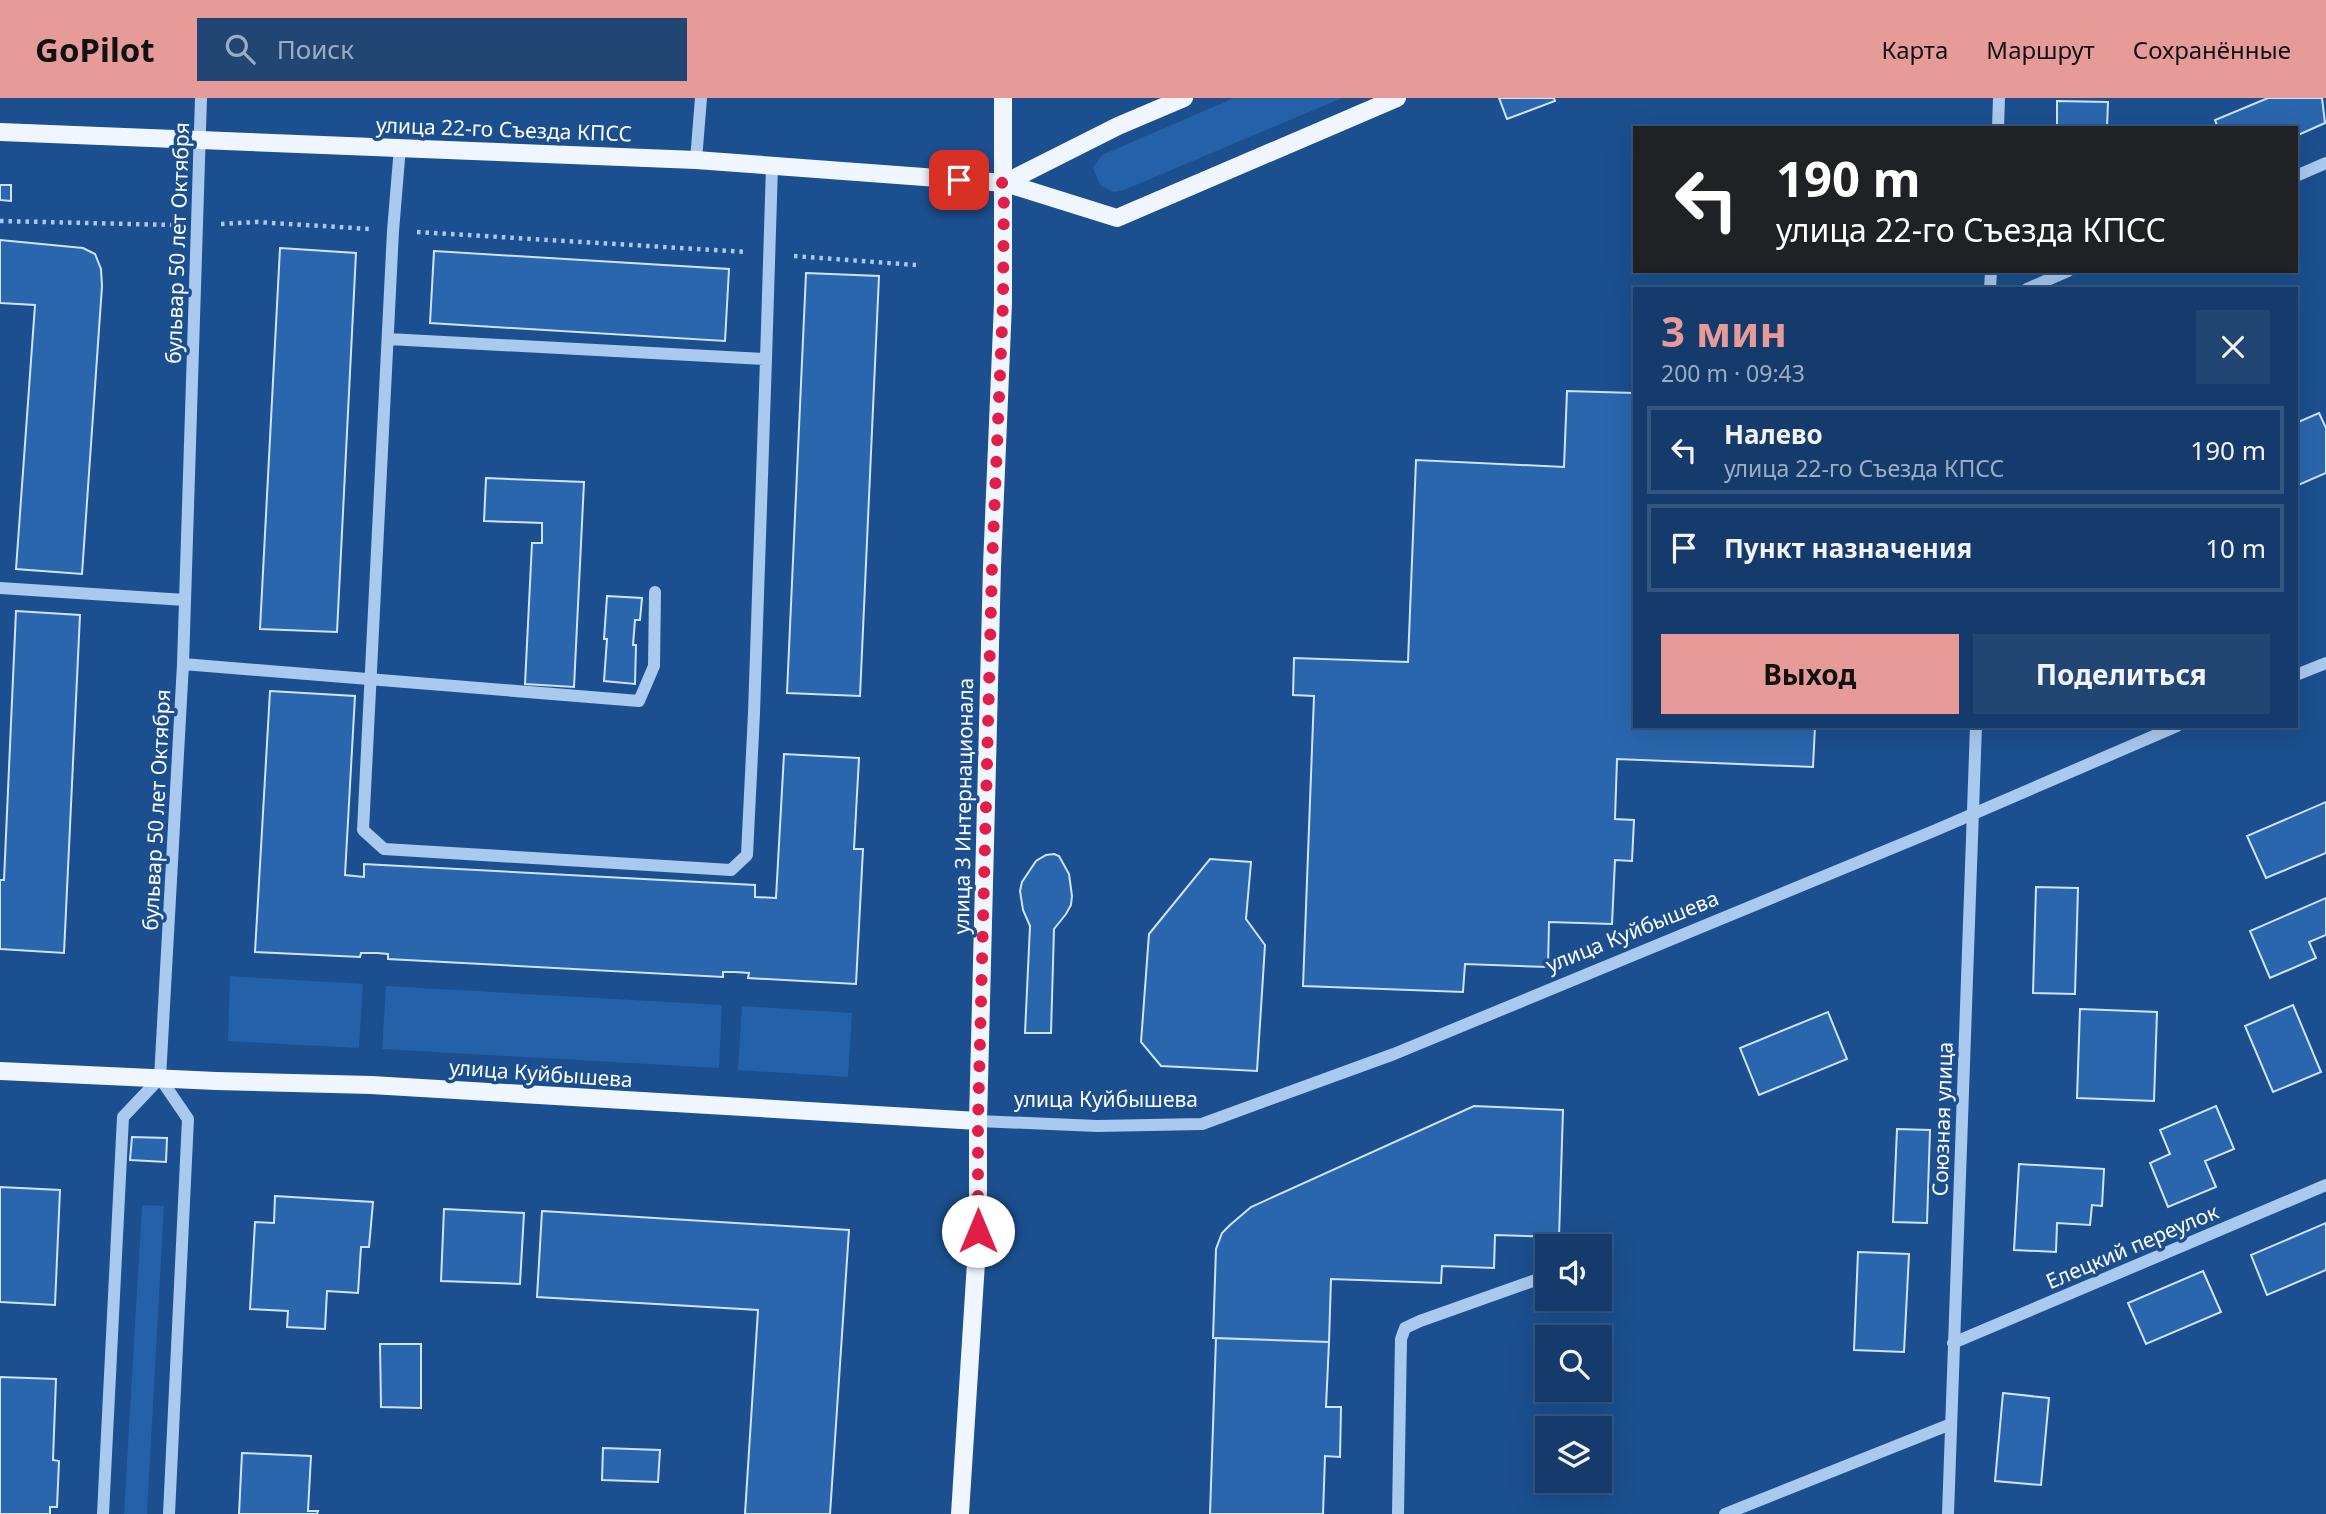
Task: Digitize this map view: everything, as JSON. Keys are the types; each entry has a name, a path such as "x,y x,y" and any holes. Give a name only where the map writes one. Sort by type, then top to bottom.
{"main road":[{"name":"улица 3 Интернационала","path":"960,1514 978,1231 978,1121 992,566 1003,303 1003,98"},
{"path":"1004,183 1118,126 1184,98"},
{"name":"улица 22-го Съезда КПСС","path":"0,132 696,160 1004,183 1117,218 1397,98"},
{"name":"улица Куйбышева","path":"0,1071 371,1085 978,1121"}],"street":[{"name":"бульвар 50 лет Октября","path":"160,1078 183,664 201,98"},
{"path":"696,160 701,98"},
{"path":"1998,126 1999,98"},
{"path":"400,147 393,231 363,830 384,849 731,870 747,855 772,166"},
{"path":"2298,175 2326,163"},
{"path":"2032,287 2063,273"},
{"path":"388,339 766,359"},
{"path":"0,588 185,600"},
{"path":"183,664 639,701 654,666 655,592"},
{"path":"2298,675 2326,663"},
{"name":"Союзная улица","path":"1948,1514 1976,728"},
{"name":"улица Куйбышева","path":"978,1121 1097,1126 1202,1124 1394,1054 2173,728"},
{"path":"103,1514 123,1117 160,1078 188,1119 169,1514"},
{"name":"Елецкий переулок","path":"1953,1342 2326,1185"},
{"path":"1398,1514 1401,1339 1405,1328 1535,1280"},
{"path":"1725,1514 1951,1424"}],"path":[{"path":"0,221 148,226 257,222 916,265"}],"shaded area":[{"path":"1234,98 1342,98 1124,190 1114,192 1100,185 1093,168 1102,155"},
{"path":"230,976 363,984 359,1048 228,1041"},
{"path":"386,986 722,1005 719,1068 382,1049"},
{"path":"742,1006 852,1013 848,1077 738,1070"},
{"path":"142,1205 164,1206 147,1514 124,1514"}],"building":[{"path":"1499,98 1554,98 1555,101 1507,119"},
{"path":"2268,98 2322,98 2325,123 2298,135 2298,126 2217,126 2215,120"},
{"path":"2057,101 2108,102 2107,126 2057,126"},
{"path":"0,185 11,185 11,201 0,200"},
{"path":"0,240 83,248 95,254 101,269 82,574 16,569 35,305 0,303"},
{"path":"280,248 356,253 337,632 260,629"},
{"path":"434,251 729,269 725,341 430,323"},
{"path":"806,273 879,276 860,696 787,693"},
{"path":"1567,391 1633,393 1633,728 1815,728 1813,767 1617,759 1615,819 1634,820 1632,861 1615,860 1612,924 1549,922 1548,967 1465,964 1463,992 1303,986 1314,696 1293,695 1294,658 1408,662 1416,460 1564,467"},
{"path":"2319,413 2326,428 2326,473 2298,485 2298,422"},
{"path":"486,478 584,482 574,687 525,684 532,543 542,543 542,523 484,521"},
{"path":"607,596 642,598 640,620 635,620 635,684 604,681"},
{"path":"16,611 80,615 64,953 0,949 0,880 4,880"},
{"path":"270,691 355,696 345,875 364,877 364,864 755,885 755,897 776,898 784,754 859,758 854,849 863,849 856,984 748,978 749,973 735,972 723,972 723,977 388,959 388,954 377,953 361,953 360,957 255,952"},
{"path":"2326,802 2326,853 2266,878 2247,836"},
{"path":"1054,854 1059,856 1069,874 1072,896 1071,905 1054,929 1051,1033 1025,1033 1030,926 1023,910 1020,891 1022,882 1036,861"},
{"path":"1210,859 1251,862 1246,919 1265,945 1257,1071 1161,1066 1141,1042 1149,934"},
{"path":"2036,887 2078,888 2075,994 2033,993"},
{"path":"2326,898 2326,935 2309,942 2316,958 2270,978 2250,931"},
{"path":"2293,1005 2321,1072 2273,1092 2245,1026"},
{"path":"2080,1009 2157,1012 2154,1101 2077,1098"},
{"path":"1828,1012 1847,1059 1759,1095 1740,1048"},
{"path":"1474,1106 1563,1110 1559,1234 1495,1235 1494,1268 1442,1266 1441,1283 1331,1279 1329,1342 1213,1338 1216,1249 1222,1233 1251,1207"},
{"path":"2216,1106 2234,1149 2205,1161 2216,1187 2168,1207 2150,1163 2170,1154 2160,1130"},
{"path":"1897,1129 1930,1130 1927,1223 1893,1222"},
{"path":"132,1137 167,1138 166,1162 130,1160"},
{"path":"2019,1164 2104,1169 2102,1206 2092,1205 2090,1225 2057,1223 2056,1252 2014,1250"},
{"path":"0,1187 60,1190 55,1305 0,1302"},
{"path":"275,1196 373,1202 369,1247 361,1247 358,1293 327,1291 325,1329 287,1327 288,1311 250,1309 255,1222 274,1223"},
{"path":"444,1209 524,1213 520,1284 441,1281"},
{"path":"542,1211 849,1230 830,1514 745,1514 758,1310 537,1297"},
{"path":"2326,1223 2326,1270 2267,1295 2251,1255"},
{"path":"1858,1252 1909,1254 1904,1352 1854,1350"},
{"path":"2203,1271 2221,1312 2146,1344 2128,1303"},
{"path":"1216,1338 1329,1342 1326,1407 1341,1407 1340,1457 1325,1456 1323,1514 1210,1514"},
{"path":"380,1344 421,1344 421,1408 381,1407"},
{"path":"0,1377 56,1379 53,1460 59,1461 57,1507 50,1507 50,1514 0,1514"},
{"path":"2003,1393 2049,1398 2041,1485 1995,1481"},
{"path":"603,1448 660,1450 658,1482 602,1480"},
{"path":"242,1453 311,1456 308,1511 318,1511 317,1514 239,1514"}],"route":[{"path":"959,180 1004,183 1003,303 992,566 978,1121 978,1231"}]}
